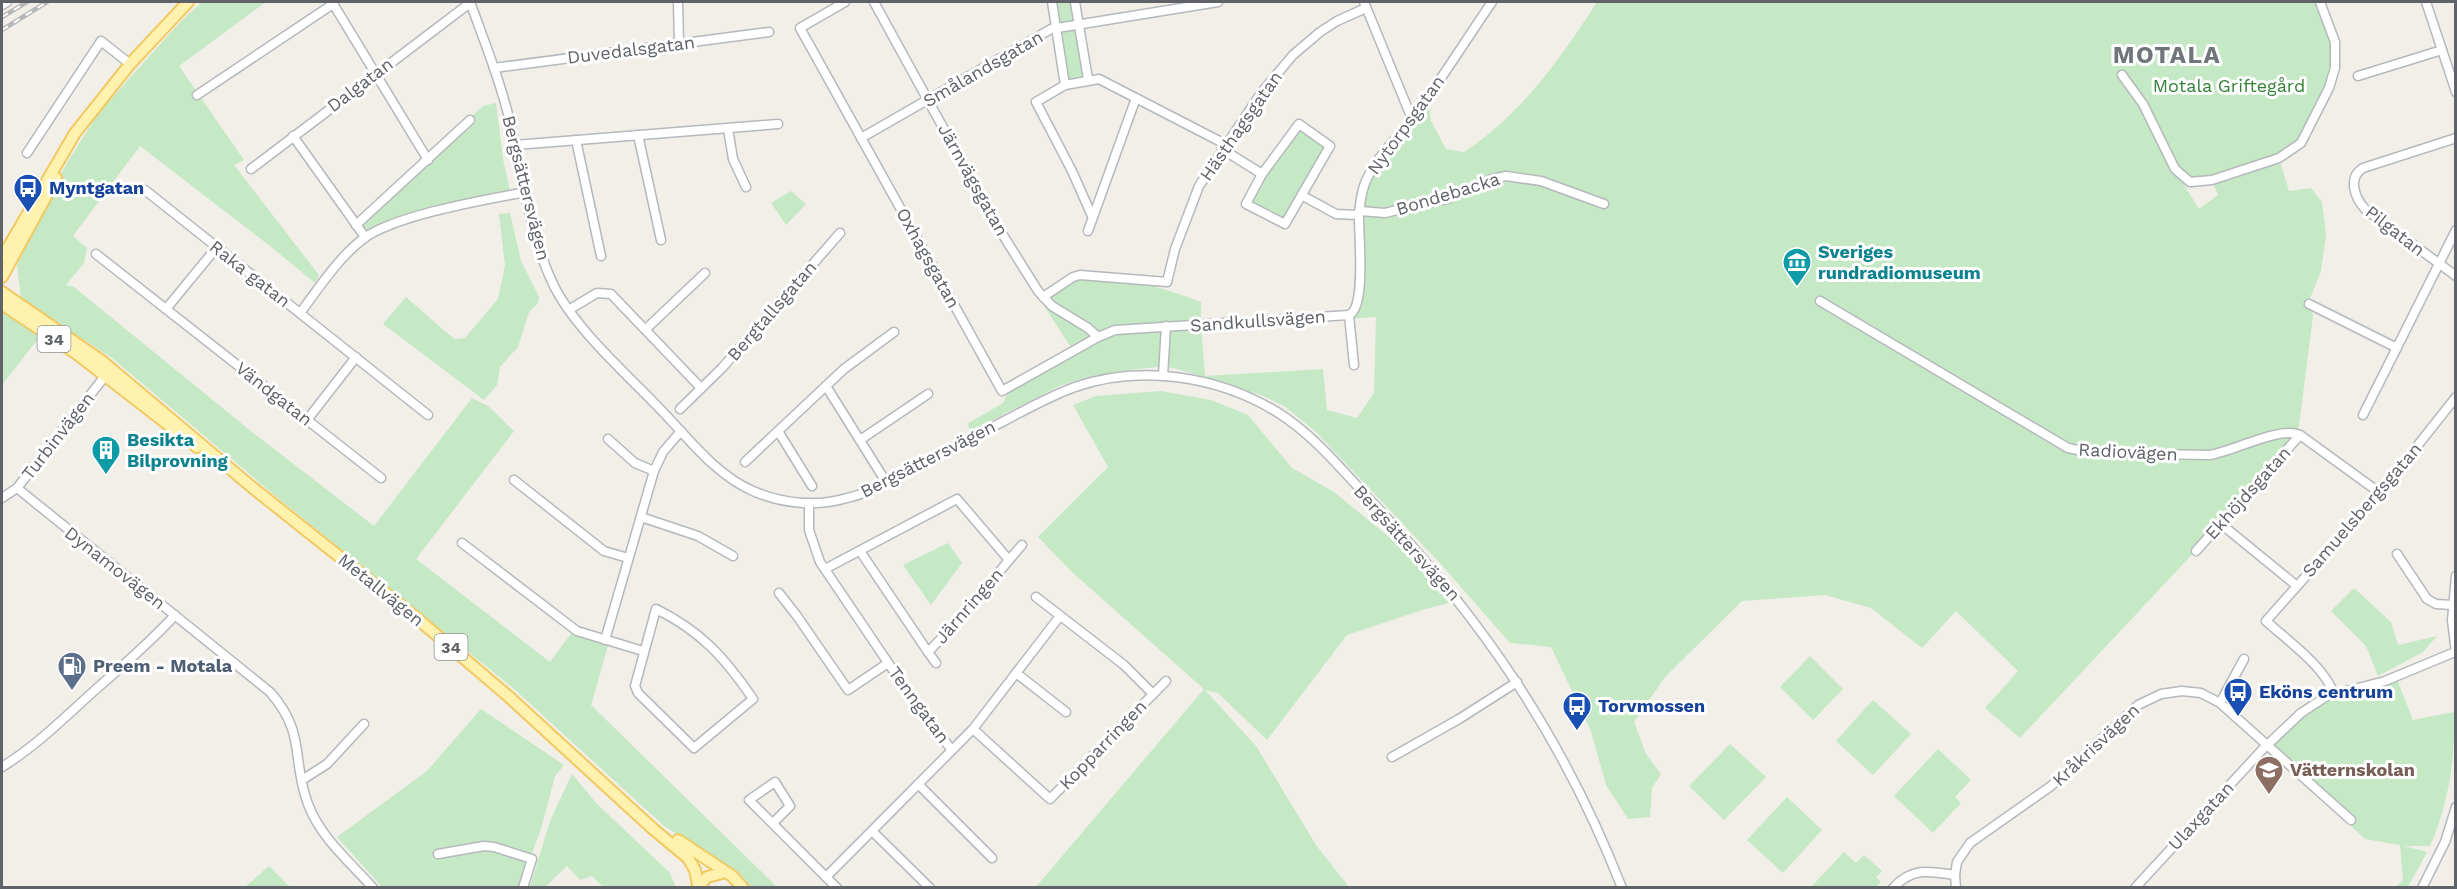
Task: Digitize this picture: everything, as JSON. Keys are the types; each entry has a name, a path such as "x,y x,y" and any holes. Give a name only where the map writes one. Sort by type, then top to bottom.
{"main road":[{"path":"2,258 68,143 130,64 188,2"},
{"path":"2,277 89,117"},
{"name":"Metallvägen","path":"2,292 73,340 108,372 459,653 688,858 695,870 698,886"},
{"name":"Metallvägen","path":"2,304 108,372"},
{"name":"Metallvägen","path":"641,815 726,872"},
{"name":"34","path":"698,886 711,875 726,872 743,888"}],"street":[{"path":"2,5 7,2"},
{"name":"Bergsättersvägen","path":"470,2 494,68 546,268 556,289 590,335 716,467 739,484 770,497 809,503 849,498 886,482 1051,397 1076,387 1120,377 1163,376 1199,381 1236,393 1277,412 1310,438 1436,573 1481,629 1546,730 1600,834 1622,888"},
{"name":"Dalgatan","path":"251,169 470,2"},
{"path":"678,2 679,44"},
{"name":"Oxhagsgatan","path":"845,2 800,28 1002,391 1098,337"},
{"name":"Järnvägsgatan","path":"874,2 996,224 1044,297 1098,337"},
{"path":"1052,2 1065,84"},
{"path":"1075,2 1088,79"},
{"name":"Smålandsgatan","path":"861,138 1022,45 1056,28 1218,2"},
{"name":"Nytorpsgatan","path":"1354,365 1349,315 1356,308 1362,260 1359,213 1368,176 1375,163 1412,119 1492,2"},
{"path":"2122,75 2144,104 2175,169 2190,182 2212,180 2279,158 2301,143 2333,76 2336,61 2335,42 2320,2"},
{"path":"2426,2 2456,92"},
{"path":"198,95 332,3 428,160"},
{"path":"1365,5 1412,119"},
{"name":"Hästhagsgatan","path":"1044,297 1073,277 1080,275 1167,282 1191,204 1207,171 1261,93 1299,49 1337,21 1365,5"},
{"name":"Duvedalsgatan","path":"494,68 769,32"},
{"path":"27,153 101,41 130,64"},
{"path":"2358,76 2442,50"},
{"path":"1092,216 1072,171 1036,102 1065,84 1100,79 1224,147 1262,174"},
{"path":"1088,231 1136,98"},
{"path":"356,225 470,120"},
{"path":"515,145 778,124"},
{"path":"1299,124 1330,146 1285,224 1246,204 1262,174 1299,124"},
{"path":"728,129 733,159 746,187"},
{"path":"638,135 661,240"},
{"path":"293,136 365,237"},
{"name":"Pilgatan","path":"2456,138 2362,168 2355,174 2354,186 2362,207 2456,276"},
{"path":"576,140 601,256"},
{"name":"Bondebacka","path":"1303,196 1336,214 1385,213 1447,199 1492,178 1506,176 1541,181 1604,204"},
{"name":"Raka gatan","path":"145,190 428,415"},
{"path":"300,313 344,257 365,237 402,221 526,192"},
{"path":"2363,415 2456,230"},
{"name":"Bergtallsgatan","path":"680,409 739,349 840,233"},
{"path":"166,309 217,247"},
{"name":"Vändgatan","path":"96,254 381,478"},
{"path":"646,329 705,273"},
{"path":"570,309 595,294 607,292 614,296 701,388"},
{"name":"Radiovägen","path":"1820,301 2052,440 2077,451 2210,455 2226,452 2283,432 2300,435"},
{"path":"2309,304 2397,348"},
{"name":"Sandkullsvägen","path":"1098,337 1123,329 1349,315"},
{"name":"Sandkullsvägen","path":"1163,376 1166,326"},
{"path":"745,462 826,386 863,354 894,332"},
{"path":"307,420 356,357"},
{"name":"Turbinvägen","path":"2,498 17,488 108,372"},
{"path":"826,386 886,482"},
{"path":"860,440 928,394"},
{"name":"Samuelsbergsgatan","path":"2334,694 2330,683 2319,669 2266,621 2380,493 2456,397"},
{"path":"605,640 654,471 663,452 681,431"},
{"path":"778,431 812,486"},
{"path":"2300,435 2380,493"},
{"name":"Ekhöjdsgatan","path":"2196,551 2300,435"},
{"path":"608,439 636,463 654,471"},
{"path":"514,480 604,551 628,558"},
{"name":"Dynamovägen","path":"2,766 22,754 47,733 152,639 175,615 17,488"},
{"name":"Järnringen","path":"825,569 957,499 1009,560"},
{"name":"Tenngatan","path":"809,503 812,541 825,569 931,725 952,750 826,877"},
{"path":"641,517 698,536 733,556"},
{"path":"2220,524 2297,586"},
{"path":"462,543 577,631 643,651"},
{"name":"Järnringen","path":"928,652 964,615 1022,545"},
{"name":"Järnringen","path":"860,551 936,663"},
{"path":"2397,554 2427,599 2436,604 2452,605"},
{"path":"2455,652 2452,605 2456,576"},
{"path":"778,593 797,616 848,690 888,663"},
{"name":"Kopparringen","path":"1036,597 1124,665 1153,694"},
{"path":"656,609 678,620 717,651 753,699 694,748 638,693 635,686 643,651 656,609"},
{"path":"175,615 261,684 278,701 295,734 308,804 320,828 373,888"},
{"path":"952,750 973,729 1060,616"},
{"name":"Ulaxgatan","path":"2135,888 2296,716 2320,700 2334,694 2385,681 2455,652"},
{"path":"2220,703 2244,659"},
{"path":"1016,673 1066,712"},
{"name":"Kopparringen","path":"973,729 1050,800 1166,681"},
{"path":"1392,757 1459,719 1517,682"},
{"name":"Kråkrisvägen","path":"1956,888 1955,875 1958,859 1970,843 2052,786 2129,712 2145,700 2161,694 2182,691 2201,693 2220,703 2268,744"},
{"path":"302,780 327,764 364,724"},
{"path":"2268,744 2351,820"},
{"path":"773,823 790,806 775,782 749,800 837,888"},
{"path":"918,784 992,858"},
{"path":"2421,888 2445,842 2456,807"},
{"path":"872,831 930,888"},
{"path":"438,854 494,846 532,860 523,888"},
{"path":"1893,888 1904,877 1918,871 1955,875"}],"green space":[{"path":"202,2 266,2 179,66 244,160 234,165 319,275 315,283 140,146 73,236 87,248 84,263 66,285 74,287 252,432 374,526 472,398 488,406 514,431 416,559 550,662 573,631 609,642 591,705 777,887 748,887 737,875 663,825 513,688 279,499 112,358 21,299 17,265 65,166 99,112 182,20"},
{"path":"1050,2 1073,2 1087,80 1065,85"},
{"name":"Motala Griftegård","path":"1597,2 2315,2 2333,51 2333,73 2301,143 2279,158 2289,191 2311,188 2322,202 2326,235 2321,271 2309,301 2313,316 2298,433 2283,454 2185,562 2020,738 1985,708 2018,671 1956,611 1922,648 1871,608 1825,595 1742,601 1665,677 1634,722 1646,754 1661,774 1652,788 1650,817 1628,819 1606,785 1591,731 1551,647 1510,643 1439,562 1315,431 1284,406 1261,395 1174,368 1156,367 1088,377 1061,385 971,431 967,424 1003,403 1011,386 1072,349 1037,295 1071,279 1085,276 1118,278 1136,282 1201,302 1205,376 1323,369 1327,410 1357,418 1374,393 1376,317 1346,319 1354,308 1367,172 1428,97 1431,121 1446,149 1464,152 1504,121 1522,103","holes":["2179,177 2190,183 2211,179 2218,195 2199,209"]},
{"path":"496,103 503,159 511,196 402,221 365,237 353,226 483,106"},
{"path":"1299,124 1325,148 1283,223 1247,204"},
{"path":"791,191 806,204 786,225 771,203"},
{"path":"510,213 521,261 539,297 538,303 529,312 518,347 500,367 497,385 484,400 383,324 406,297 455,339 465,338 498,299 505,265 499,214"},
{"path":"2,311 41,335 2,385"},
{"path":"1161,391 1211,400 1248,415 1292,468 1334,492 1389,537 1453,602 1347,635 1267,740 1218,693 1205,690 1256,746 1316,845 1349,887 1036,887 1204,689 1073,573 1038,537 1108,467 1073,405 1096,396"},
{"path":"948,543 962,563 931,605 903,565"},
{"path":"2354,588 2391,622 2398,645 2437,636 2423,652 2378,676 2366,646 2331,611"},
{"path":"1810,656 1843,689 1813,720 1780,687"},
{"path":"2396,677 2413,720 2454,712 2450,780 2442,814 2430,846 2404,846 2427,852 2408,887 2396,887 2403,880 2400,845 2365,839 2265,746 2287,720 2335,692"},
{"path":"1873,700 1911,734 1873,775 1836,741"},
{"path":"481,709 564,765 555,776 541,829 519,887 382,887 337,837 427,771"},
{"path":"1730,744 1766,777 1724,820 1689,786"},
{"path":"1938,749 1971,780 1955,797 1961,803 1933,833 1894,796"},
{"path":"572,774 596,803 669,872 676,887 603,887 592,876 580,880 567,866 545,887 530,887 550,821"},
{"path":"1787,797 1822,830 1783,873 1747,840"},
{"path":"1844,852 1856,863 1864,855 1882,871 1876,877 1881,882 1876,887 1811,887"},
{"path":"269,866 290,887 245,887"}],"railway":[{"path":"2,17 27,2"},
{"path":"2,30 47,2"}],"place":[{"name":"Myntgatan","path":"28,214"},
{"name":"Sveriges rundradiomuseum","path":"1797,288"},
{"name":"Besikta Bilprovning","path":"106,476"},
{"name":"Preem - Motala","path":"72,692"},
{"name":"Eköns centrum","path":"2238,718"},
{"name":"Torvmossen","path":"1577,732"},
{"name":"Vätternskolan","path":"2269,796"}],"district":[{"name":"MOTALA","path":"2167,55"}]}
